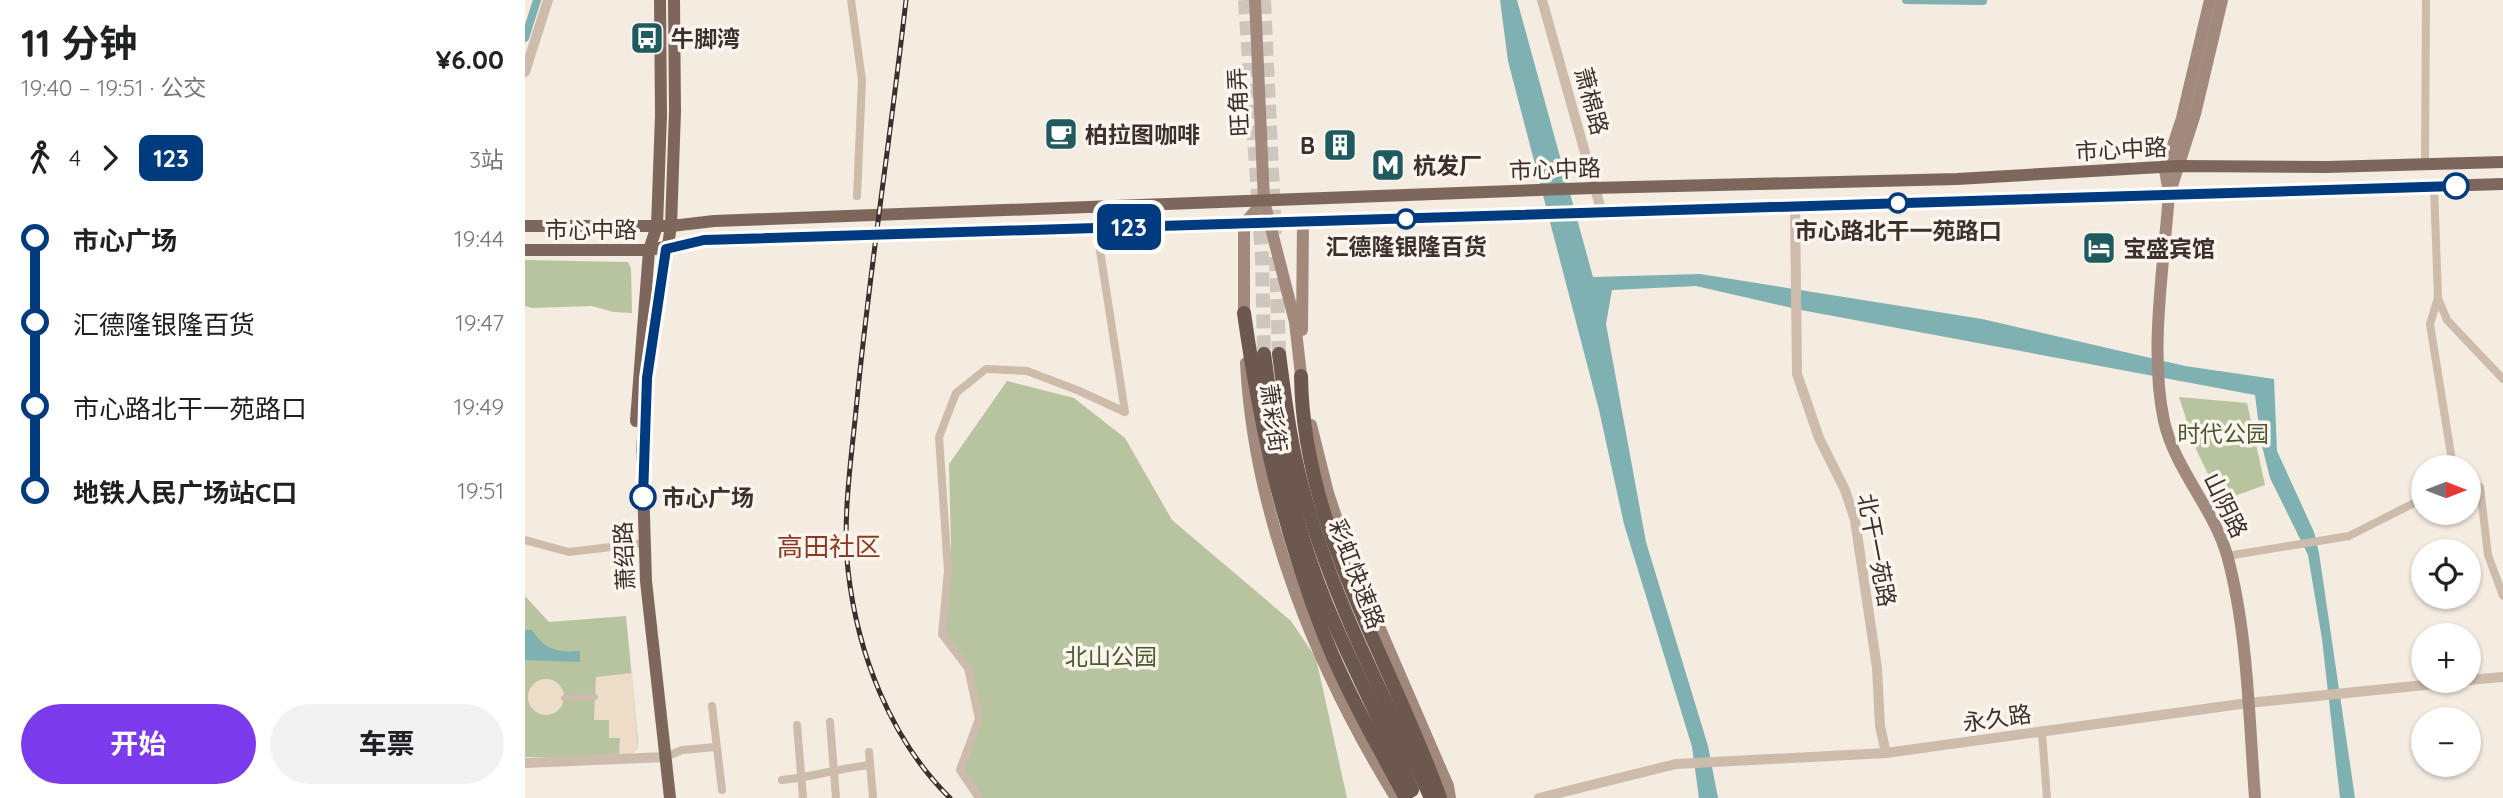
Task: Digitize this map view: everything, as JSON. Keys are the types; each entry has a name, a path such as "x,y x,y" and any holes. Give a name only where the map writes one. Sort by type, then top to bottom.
{"highway":[{"path":"1244,313 1263,438 1281,506 1323,634 1406,798"},
{"name":"彩虹快速路","path":"1272,354 1273,419 1289,491 1318,581 1431,798"},
{"path":"1301,376 1302,420 1313,477 1346,577 1371,639 1422,748 1440,798"},
{"name":"彩虹快速路","path":"1352,643 1415,798"}],"main road":[{"path":"652,0 652,114 659,146"},
{"path":"660,0 664,114 672,144"},
{"path":"640,544 636,394 649,250 657,226 659,146 664,114 666,0"},
{"path":"672,144 674,0"},
{"name":"旺角弄","path":"1255,0 1264,201"},
{"name":"山阴路","path":"2210,0 2172,167 2158,382 2165,422 2175,451 2215,522 2227,556 2236,597 2255,798"},
{"name":"山阴路","path":"2172,167 2195,114 2222,0"},
{"name":"萧绍路","path":"670,798 662,757 640,544 647,378 671,226 672,144"},
{"name":"市心中路","path":"525,226 671,226 714,221 1594,188 1957,180 2172,167 2503,162"},
{"name":"市心中路","path":"525,250 649,250 704,240 1581,215 2169,193 2503,184"},
{"path":"1244,224 1264,201"},
{"name":"萧彩街","path":"1264,201 1294,322 1301,376 1328,493 1351,562 1448,786 1450,798"},
{"name":"萧彩街","path":"1301,376 1303,222"},
{"name":"萧彩街","path":"1244,224 1244,313 1253,432 1279,541 1319,651 1343,704 1396,798"},
{"path":"662,757 663,798"}],"street":[{"path":"525,72 548,0"},
{"path":"851,0 862,80 857,197"},
{"name":"萧棉路","path":"1542,0 1602,214"},
{"path":"2425,164 2426,0"},
{"path":"2434,186 2438,298 2430,324 2451,455"},
{"name":"北干一苑路","path":"1795,207 1797,374 1819,438 1845,490 1855,520 1877,668 1880,726 1886,753"},
{"path":"979,798 960,770 979,719 968,668 942,634 948,571 944,478 939,437 955,393 986,369 1027,371 1125,412 1099,244 1100,228"},
{"path":"2438,298 2447,320 2503,379"},
{"path":"2481,496 2488,555 2503,596"},
{"path":"2227,556 2349,536 2411,505"},
{"path":"525,540 569,552 640,544"},
{"path":"2481,679 2503,677"},
{"name":"永久路","path":"1539,798 1677,764 1886,753 2248,703 2411,686"},
{"path":"564,698 595,697"},
{"path":"712,706 722,790"},
{"path":"830,722 836,798"},
{"path":"797,726 803,798"},
{"path":"2042,733 2047,798"},
{"path":"525,763 662,757 682,750 716,747"},
{"path":"869,751 873,798"},
{"path":"782,780 870,765"}],"green space":[{"path":"525,260 628,262 631,268 632,313 613,312 592,306 525,306"},
{"name":"北山公园","path":"1007,381 1074,398 1125,438 1172,520 1291,621 1316,658 1347,798 979,798 960,770 979,719 968,668 942,634 951,544 949,464"},
{"name":"时代公园","path":"2179,397 2247,403 2265,485 2221,501 2196,449"},
{"path":"525,596 549,622 626,616 638,740 638,748 633,753 584,757 525,757"}],"shaded area":[{"path":"632,673 638,748 633,753 619,755 620,738 609,738 609,720 594,720 596,677"},
{"path":"546,679 559,684 564,697 559,710 546,715 533,710 528,697 533,684"}],"water":[{"path":"1500,0 1517,0 1593,277 1700,274 1982,319 2185,366 2274,379 2277,451 2314,532 2319,553 2355,798 2340,798 2322,639 2308,555 2270,478 2261,442 2255,395 1801,310 1696,286 1612,290 1606,324 1646,542 1708,746 1718,798 1699,798 1692,747 1624,524 1599,410 1508,61"},
{"path":"525,630 532,630 546,646 564,651 580,651 580,662 525,660"}],"waterway":[{"path":"525,38 537,0"},
{"path":"1906,0 1983,1"}],"tunnel":[{"path":"1245,0 1262,258 1264,354"},
{"path":"1264,0 1275,234"},
{"path":"1276,257 1279,354"}],"railway":[{"path":"906,0 862,350 848,485 846,549 859,632 880,693 910,749 950,798"}],"bus line":[{"name":"123","path":"643,497 642,451 647,378 666,249 704,240 2456,186"}],"place":[{"name":"牛脚湾","path":"647,38"},
{"name":"柏拉图咖啡","path":"1061,134"},
{"name":"B","path":"1340,145"},
{"name":"杭发厂","path":"1388,165"},
{"name":"市心路北干一苑路口","path":"1898,203"},
{"name":"汇德隆银隆百货","path":"1406,219"},
{"name":"宝盛宾馆","path":"2099,248"},
{"name":"市心广场","path":"643,497"}],"district":[{"name":"高田社区","path":"829,546"}]}
